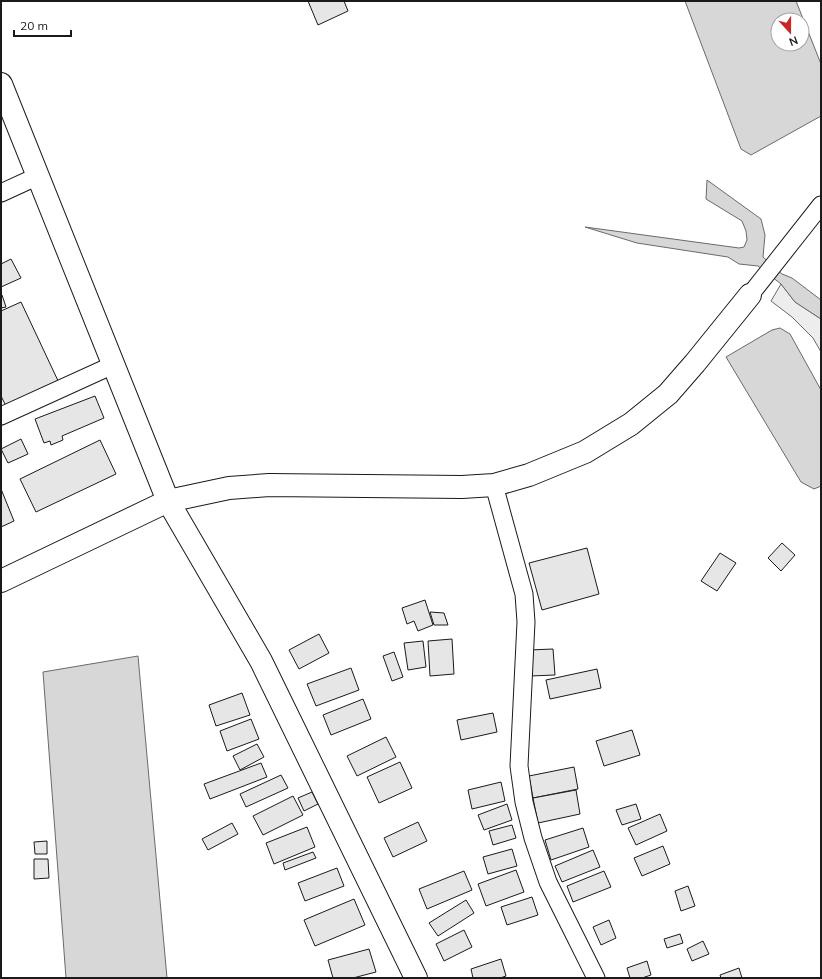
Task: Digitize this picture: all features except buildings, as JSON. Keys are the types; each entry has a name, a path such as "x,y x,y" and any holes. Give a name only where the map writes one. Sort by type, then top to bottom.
{"street":[{"path":"1,84 168,501 260,661 416,978"},
{"path":"1,193 38,176"},
{"path":"1,581 168,501 229,488 269,484 462,487 494,485 529,476 585,452 630,424 668,394 695,363 821,205"},
{"path":"1,416 113,365"},
{"path":"494,485 524,594 526,622 519,766 524,802 533,838 548,882 596,978"}],"shaded area":[{"path":"685,1 796,1 800,12 770,12 770,52 810,52 810,36 821,64 821,116 751,155 741,149"},
{"path":"707,180 761,219 765,235 763,257 782,274 792,278 821,300 821,319 795,302 781,284 758,266 739,264 728,257 637,243 585,227 739,248 744,247 747,240 746,231 742,221 706,199"},
{"path":"781,284 795,302 821,319 821,352 813,338 792,317 771,301"},
{"path":"780,328 790,334 821,390 821,486 814,489 801,482 726,357 772,330"},
{"path":"138,656 167,978 66,978 43,672"}]}
